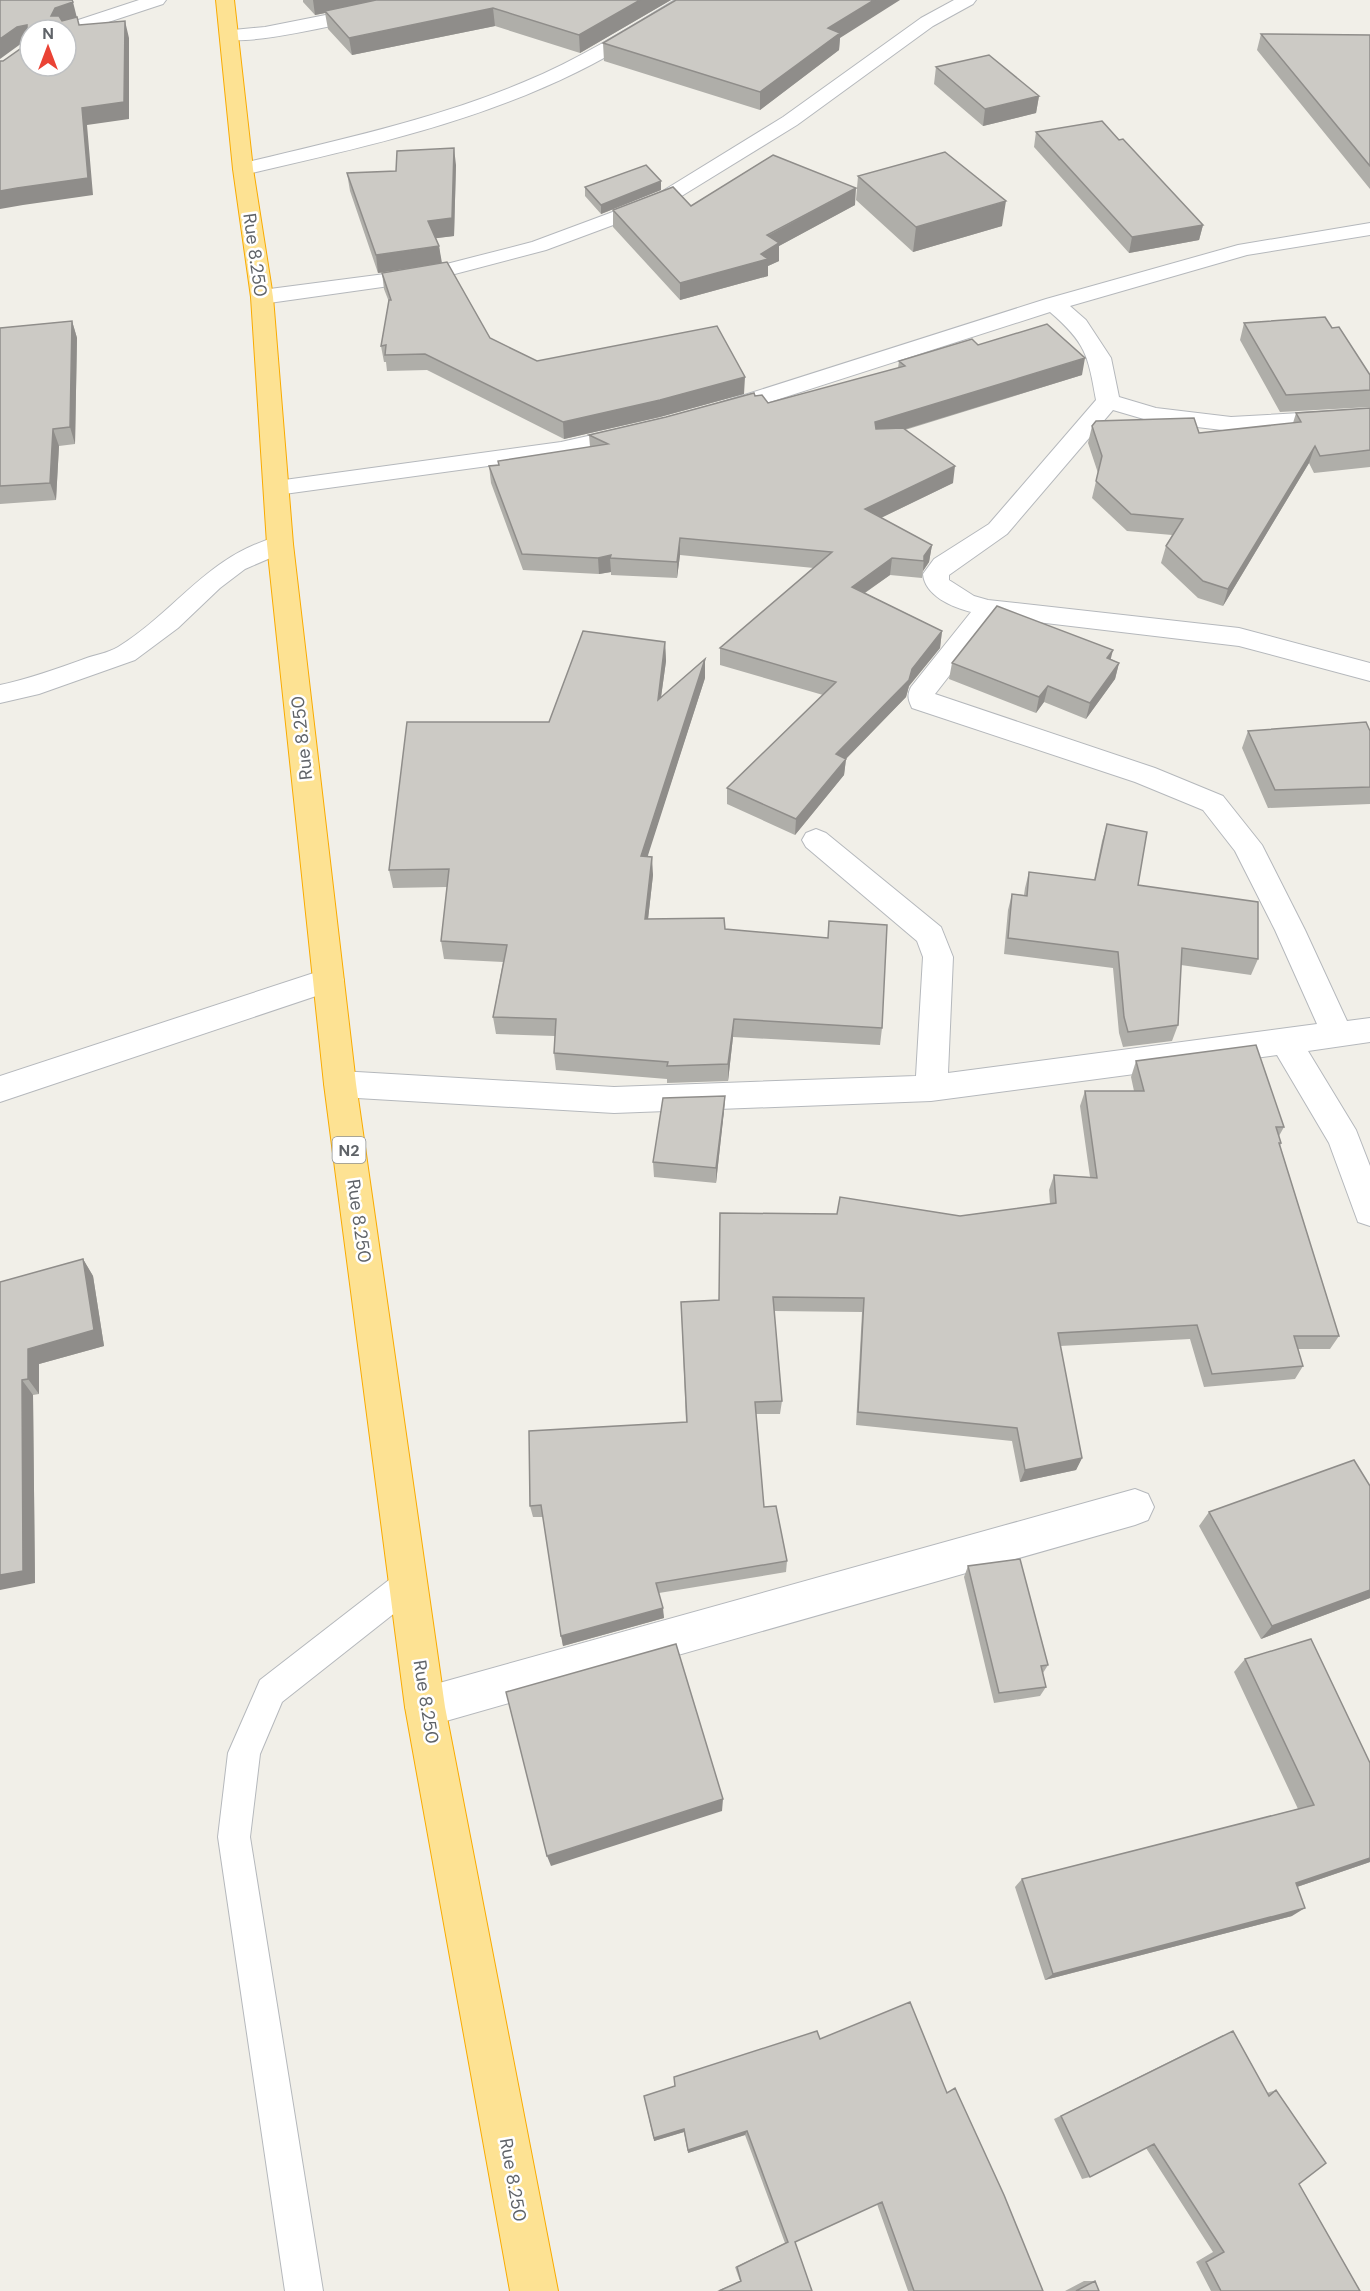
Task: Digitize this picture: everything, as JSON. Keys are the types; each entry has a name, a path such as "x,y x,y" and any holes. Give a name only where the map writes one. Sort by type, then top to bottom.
{"highway":[{"name":"Rue 8.250","path":"225,0 243,169 262,297 280,544 340,1084 425,1707 534,2291"}],"street":[{"path":"78,26 158,0"},
{"path":"243,169 352,144 424,124 496,98 570,69 688,0"},
{"path":"262,297 432,274 539,246 660,201 790,122 927,22 967,0"},
{"path":"229,35 265,33 381,9"},
{"path":"699,416 1054,304 1245,249 1370,229"},
{"path":"1054,304 1078,325 1100,358 1108,401"},
{"path":"1108,401 1154,415 1230,424 1370,416"},
{"path":"1108,401 998,529 943,565 936,574 937,584 965,602 988,608 1239,637 1370,672"},
{"path":"277,488 561,449 655,428"},
{"path":"0,694 29,687 126,654 169,622 211,582 236,563 280,544"},
{"path":"988,608 921,693 922,701 1145,775 1213,803 1247,845 1290,930 1337,1034"},
{"path":"816,840 930,935 938,957 931,1088"},
{"path":"0,1089 329,980"},
{"path":"340,1084 614,1100 931,1088 1370,1030"},
{"path":"1285,1040 1344,1140 1370,1212"},
{"path":"425,1707 1135,1507"}],"lane":[{"path":"304,2291 234,1837 244,1754 271,1690 409,1584"}],"building":[{"path":"0,0 72,0 73,2 55,8 51,16 60,18 18,18 17,27 0,39"},
{"path":"376,0 640,0 579,35 493,8 349,38 325,11"},
{"path":"676,0 874,0 828,28 840,33 760,92 603,43"},
{"path":"78,21 79,25 125,21 124,102 82,108 88,178 0,191 0,61 18,50 18,78 78,78"},
{"path":"1261,34 1370,35 1370,166"},
{"path":"989,55 1039,96 985,109 936,67"},
{"path":"1102,121 1119,140 1123,139 1203,225 1132,237 1036,132"},
{"path":"454,148 452,218 428,221 439,246 376,255 347,173 396,171 397,151"},
{"path":"945,152 1006,201 916,227 858,176"},
{"path":"773,155 856,188 767,235 779,243 761,254 768,259 680,283 613,210 673,187 691,206"},
{"path":"646,165 661,181 601,205 585,187"},
{"path":"447,262 490,338 537,361 717,326 745,377 660,400 563,422 425,354 385,355 386,345 381,346 389,300 391,300 382,273"},
{"path":"1325,317 1332,328 1339,327 1370,375 1370,390 1286,395 1244,323"},
{"path":"72,321 70,427 53,429 50,483 0,486 0,328"},
{"path":"1047,324 1085,358 875,422 876,429 903,428 955,466 865,509 932,545 924,556 924,561 892,558 852,587 942,631 912,669 909,680 836,754 846,759 796,819 727,788 836,682 720,648 832,552 680,538 677,562 610,558 611,555 598,558 522,554 489,466 499,465 498,461 608,444 589,435 754,393 755,396 762,395 768,403 905,366 899,361 972,339 978,345"},
{"path":"1370,408 1370,450 1320,456 1315,446 1228,589 1203,581 1166,546 1183,519 1131,514 1096,481 1102,456 1092,426 1096,421 1194,418 1199,433 1301,422 1296,413"},
{"path":"997,606 1113,650 1107,658 1119,663 1090,703 1048,686 1039,697 952,663"},
{"path":"583,631 665,642 658,700 705,659 641,856 652,857 645,919 724,918 725,929 828,938 829,921 887,925 882,1028 734,1019 728,1064 667,1066 668,1062 554,1053 556,1019 493,1017 507,945 441,941 449,869 389,870 407,722 549,722"},
{"path":"1366,722 1370,731 1370,787 1275,790 1248,731"},
{"path":"1107,824 1147,832 1138,885 1258,902 1258,959 1182,948 1178,1025 1128,1032 1124,1017 1118,952 1008,938 1012,894 1027,896 1029,872 1095,880"},
{"path":"1256,1045 1284,1127 1276,1127 1281,1143 1279,1143 1339,1336 1294,1336 1303,1366 1212,1374 1197,1325 1058,1333 1082,1458 1025,1470 1017,1428 858,1412 864,1298 773,1297 782,1401 755,1402 764,1507 776,1506 787,1561 656,1583 663,1608 561,1636 541,1505 530,1506 529,1431 687,1422 681,1302 719,1300 720,1213 837,1214 840,1197 960,1216 1056,1203 1054,1175 1097,1178 1085,1091 1144,1091 1136,1061"},
{"path":"725,1096 716,1168 653,1162 663,1098"},
{"path":"83,1259 94,1330 28,1349 28,1379 22,1380 23,1571 0,1575 0,1282"},
{"path":"1354,1460 1370,1486 1370,1590 1272,1626 1209,1512"},
{"path":"1020,1559 1048,1665 1041,1666 1046,1687 999,1693 968,1566"},
{"path":"1311,1639 1370,1763 1370,1858 1296,1883 1305,1908 1053,1974 1022,1879 1314,1805 1245,1659"},
{"path":"676,1644 723,1799 547,1856 506,1692"},
{"path":"910,2002 947,2093 955,2088 1004,2195 1043,2291 914,2291 882,2202 795,2242 812,2291 719,2291 741,2281 737,2267 788,2242 747,2131 688,2150 684,2129 654,2138 644,2096 675,2086 674,2077 817,2031 820,2039"},
{"path":"1233,2031 1269,2096 1276,2090 1326,2163 1299,2184 1360,2291 1221,2291 1206,2262 1224,2252 1154,2144 1090,2177 1061,2116"},
{"path":"1095,2281 1099,2291 1076,2291"}]}
